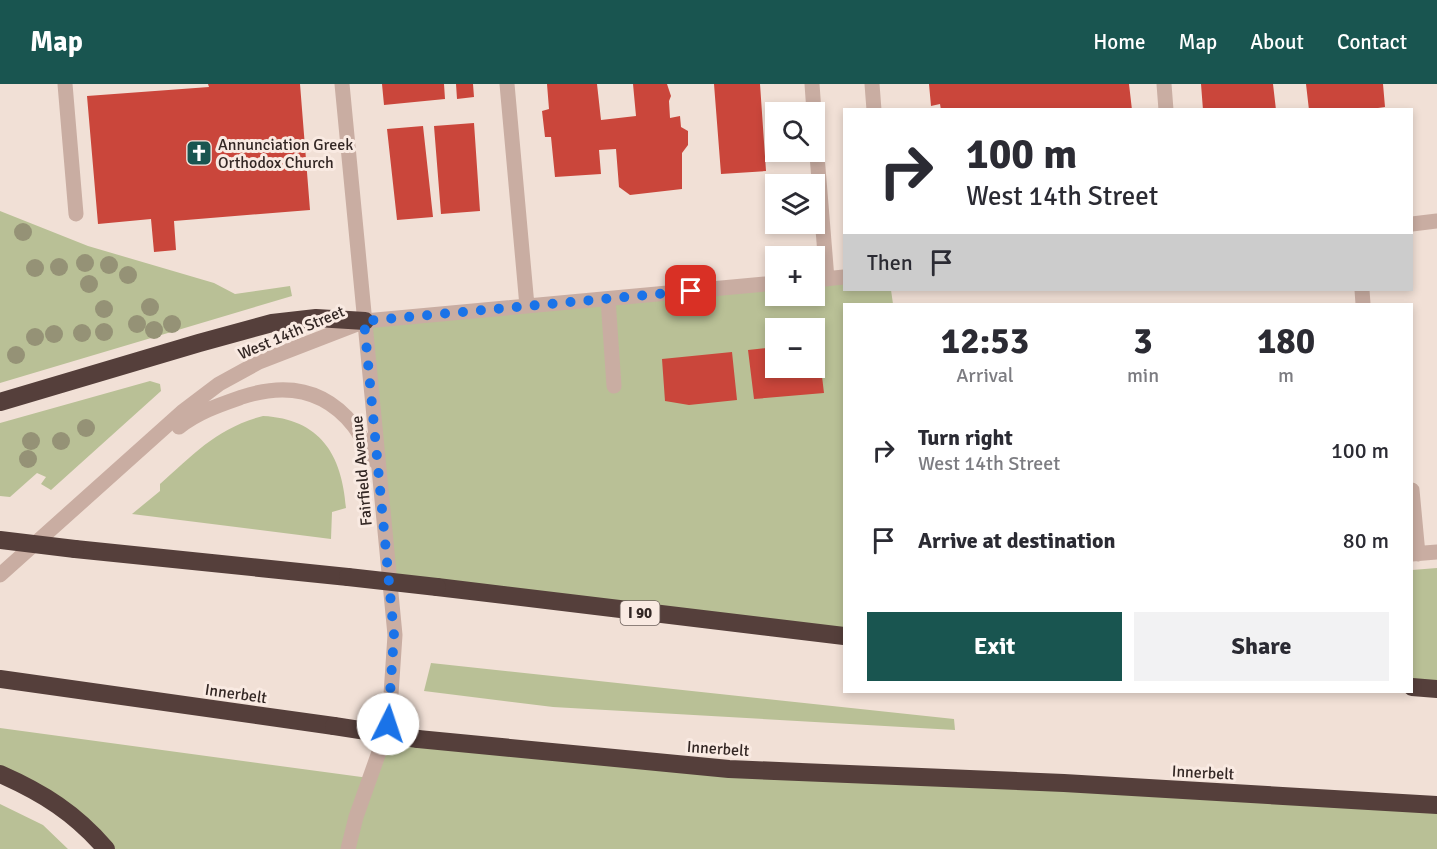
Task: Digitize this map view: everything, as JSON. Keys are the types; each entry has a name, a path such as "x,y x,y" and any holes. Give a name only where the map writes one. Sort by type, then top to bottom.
{"highway":[{"path":"0,402 272,323 316,318 364,321"},
{"name":"I 90","path":"0,540 436,587 843,636"},
{"name":"Innerbelt","path":"0,679 418,739 729,769 1064,783 1437,805"},
{"path":"1413,687 1437,689"},
{"path":"0,774 57,803 88,828 106,849"}],"street":[{"path":"65,84 76,214"},
{"name":"Fairfield Avenue","path":"342,84 394,635 388,724 356,816 348,849"},
{"path":"507,84 527,306"},
{"path":"812,84 813,102"},
{"path":"872,84 874,108"},
{"path":"1164,84 1166,108"},
{"path":"816,162 820,246"},
{"path":"1413,224 1437,221"},
{"path":"825,279 843,277"},
{"name":"West 14th Street","path":"0,575 182,412 219,384 259,362 364,321 765,284"},
{"path":"608,299 614,386"},
{"path":"115,472 154,447 192,417 211,407 261,391 284,389 301,391 318,397 337,410 353,425 378,466"},
{"path":"1413,511 1415,554 1437,552"}],"green space":[{"path":"0,211 88,246 214,283 235,294 290,286 292,296 0,383"},
{"path":"843,277 843,291 891,291 893,303 843,303 843,636 389,582 365,321 765,284 765,306 825,306 825,279"},
{"path":"150,381 160,384 161,391 51,490 41,484 46,477 37,473 10,497 0,496 0,423"},
{"path":"263,416 299,424 313,432 333,456 344,489 346,508 332,512 331,539 132,514 160,491 160,484 207,443 232,427"},
{"path":"1437,568 1437,690 1413,687 1413,570"},
{"path":"431,663 954,719 955,730 553,707 424,691"},
{"path":"0,728 369,778 385,734 729,769 1437,805 1437,849 106,849 0,774"},
{"path":"0,804 43,825 68,849 0,849"}],"building":[{"name":"Annunciation Greek Orthodox Church","path":"208,84 300,84 310,210 174,221 176,250 154,252 151,219 98,224 87,96 209,87"},
{"path":"382,84 444,84 445,99 384,105"},
{"path":"456,84 473,84 474,97 457,99"},
{"path":"547,84 597,84 601,120 636,116 633,84 667,84 671,96 670,118 680,116 681,127 688,131 688,145 682,153 682,189 630,195 619,187 616,149 599,150 601,174 555,177 551,137 545,137 542,111 549,109"},
{"path":"714,84 760,84 766,171 721,174"},
{"path":"929,84 1129,84 1132,108 941,108 940,104 931,106"},
{"path":"1201,84 1273,84 1276,108 1203,108"},
{"path":"1306,84 1383,84 1385,107 1309,108"},
{"path":"474,123 480,211 441,214 434,126"},
{"path":"423,126 433,217 397,220 387,129"},
{"path":"765,348 765,378 822,378 824,393 754,399 748,350"},
{"path":"732,352 737,400 689,405 665,401 662,359"}],"place":[{"name":"Annunciation Greek Orthodox Church","path":"199,153"}],"route":[{"path":"388,724 394,635 364,321 691,291"}]}
